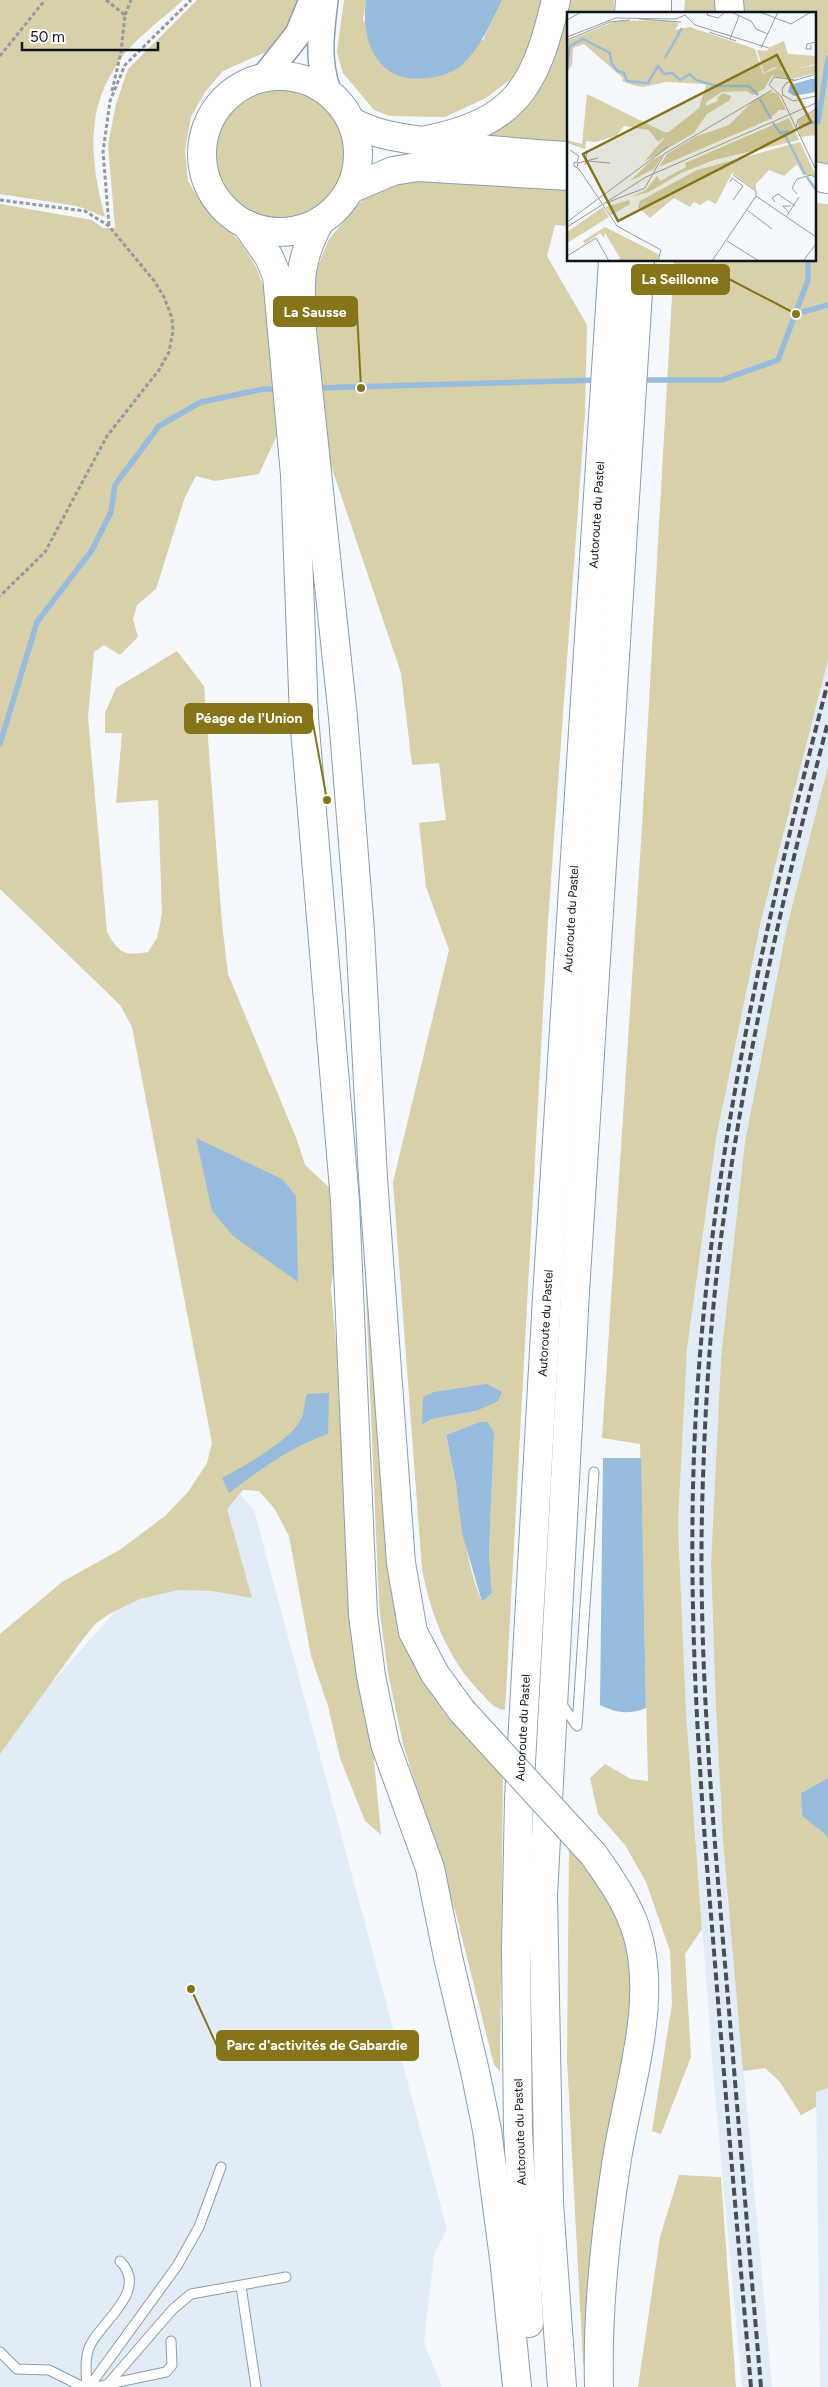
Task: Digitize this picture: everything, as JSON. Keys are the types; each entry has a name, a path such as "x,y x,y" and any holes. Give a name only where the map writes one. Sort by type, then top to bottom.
{"main road":[{"path":"264,77 298,34 312,0"},
{"path":"325,0 320,53 322,75 328,91"},
{"path":"422,141 455,134 476,126 517,98 534,72 547,36 556,0"},
{"path":"291,76 310,81 328,91 346,111 352,122 359,156 356,173 350,189 337,207 320,221 296,231 284,232 258,229 231,215 219,203 206,179 202,154 204,136 210,119 219,104 232,92 247,83 264,77 291,76"},
{"path":"352,122 370,131 395,139 422,141 478,150 567,156"},
{"path":"350,189 393,172 417,167 567,176"},
{"path":"293,332 302,266 308,242 320,221"},
{"path":"246,224 269,257 277,276 293,332 304,439 343,717 360,931 373,1178 401,1563 413,1632 435,1674 462,1711 594,1854 616,1886 633,1920 640,1949 643,1977 638,2048 616,2164 609,2224 602,2286 599,2387"},
{"name":"Autoroute du Pastel","path":"536,2387 528,2304 518,2131 516,1948 519,1799 546,1306 613,261"},
{"path":"562,2387 549,2203 544,1894 576,1292 640,261"},
{"path":"304,439 304,717 345,1201 363,1615 371,1676 385,1744 430,1868 487,2130 504,2256 518,2387"}],"lane":[{"path":"554,1692 577,1726 594,1472"},
{"path":"88,2387 177,2266 203,2219 221,2167"},
{"path":"88,2387 86,2366 90,2343 125,2298 129,2282 128,2269 120,2260"},
{"path":"108,2384 173,2309 191,2294 286,2277"},
{"path":"241,2286 256,2387"},
{"path":"97,2387 166,2372 172,2364 171,2340"},
{"path":"0,2352 17,2369 49,2370 83,2387"}],"path":[{"path":"0,56 44,0"},
{"path":"106,0 125,15"},
{"path":"109,226 103,152 110,101 121,52 125,15 131,0"},
{"path":"110,101 124,65 192,0"},
{"path":"0,200 85,211 109,226 156,282 172,318 173,331 169,352 159,370 107,436 45,552 0,596"},
{"path":"0,205 5,201"}],"shaded area":[{"path":"0,0 183,0 128,50 110,76 101,95 96,115 94,154 96,175 105,217 77,206 0,194"},
{"path":"197,0 299,0 284,32 270,50 223,71 205,92 191,117 185,150 188,181 201,202 240,242 255,265 266,292 278,433 259,474 215,481 196,476 185,497 156,589 137,605 133,619 138,637 120,655 104,645 94,652 88,717 107,932 115,945 127,953 148,952 157,938 162,914 158,800 116,803 122,733 105,733 105,713 116,688 177,651 204,686 222,923 228,974 297,1140 305,1165 344,1201 331,1288 381,1835 365,1821 340,1758 328,1706 311,1656 289,1536 274,1508 259,1491 243,1490 227,1509 252,1598 212,1591 178,1590 140,1599 111,1613 95,1624 80,1643 0,1754 0,1634 62,1582 121,1549 165,1516 188,1492 207,1463 212,1443 132,1027 120,1005 0,889 0,204 92,220 103,228 115,228 108,145 116,104 128,69"},
{"path":"344,0 366,0 363,21 483,40 502,0 545,0 536,37 515,76 486,98 445,117 390,116 374,110 343,73 337,52"},
{"path":"566,0 614,0 614,12 567,12 567,145 477,136"},
{"path":"685,0 718,0 719,12 684,12"},
{"path":"739,0 828,0 828,169 816,166 816,12 740,12"},
{"path":"281,88 294,89 306,93 328,107 342,129 346,141 346,167 342,179 328,201 306,215 294,219 281,220 268,219 256,215 234,201 220,179 216,167 215,154 216,141 220,129 234,107 256,93 268,89"},
{"path":"409,178 567,189 567,226 555,225 547,256 587,325 585,413 548,921 505,1710 489,1702 469,1680 450,1651 436,1620 422,1570 393,1182 449,950 426,887 419,823 446,820 439,763 412,765 401,673 325,448 315,301 316,271 329,239 367,194","holes":["423,1397 476,1411 432,1419 423,1425","479,1422 494,1433 489,1554 492,1593 482,1602 472,1573 446,1435"]},
{"path":"816,203 828,204 828,660 761,921 716,1139 687,1349 678,1524 686,1712 702,1929 685,1954 691,2057 661,2134 652,2131 672,2004 670,1951 646,1882 625,1845 598,1814 590,1778 605,1764 631,1779 648,1781 640,1444 602,1438 642,826 674,261 816,261"},
{"path":"828,660 828,766 787,926 721,1358 711,1564 716,1709 723,1840 772,2387 742,2387 714,2084 686,1712 678,1524 687,1348 716,1139 761,921"},
{"path":"828,766 828,1778 801,1793 802,1816 826,1835 828,1839 828,2088 816,2092 816,2107 801,2115 780,2082 765,2068 743,2071 723,1840 711,1564 721,1358 745,1142 787,926"},
{"path":"361,1175 429,1681 437,1701 503,1772 500,2071 494,2065 456,1914 403,1744 388,1673 379,1606"},
{"path":"230,1483 254,1510 447,2229 434,2255 424,2343 442,2387 0,2387 0,1750 47,1688"},
{"path":"569,1841 615,1899 636,1973 587,2365 583,2363 567,2060"},
{"path":"828,2088 828,2387 820,2387 816,2092"},
{"path":"679,2175 721,2177 736,2387 638,2387 660,2237"}],"water":[{"path":"366,0 502,0 480,43 462,65 441,76 410,78 396,75 376,57 366,30"},
{"path":"196,1138 282,1179 296,1196 298,1282 233,1236 212,1211"},
{"path":"487,1384 502,1392 498,1401 476,1411 432,1419 422,1425 423,1397 434,1392"},
{"path":"329,1393 328,1434 288,1452 229,1493 222,1478 266,1452 289,1434 302,1417 307,1394"},
{"path":"479,1422 488,1422 494,1433 489,1554 492,1593 482,1602 462,1533 456,1484 446,1435"},
{"path":"603,1458 641,1458 646,1708 634,1712 612,1710 600,1705"},
{"path":"828,1778 828,1839 826,1835 802,1816 801,1793"}],"waterway":[{"path":"818,122 828,58"},
{"path":"640,380 722,380 778,360 808,280 808,264"},
{"path":"796,314 828,305"},
{"path":"316,388 599,380"},
{"path":"0,744 37,622 92,550 111,512 115,485 159,426 201,402 264,389 279,389"}],"railway":[{"path":"751,2387 698,1742 693,1610 693,1478 703,1319 727,1135 762,953 828,682"},
{"path":"761,2387 709,1768 702,1594 704,1444 716,1276 734,1148 769,964 828,722"}],"place":[{"name":"La Seillonne","path":"796,314"},
{"name":"La Sausse","path":"361,388"},
{"name":"Péage de l'Union","path":"327,800"},
{"name":"Parc d'activités de Gabardie","path":"191,1989"}]}
